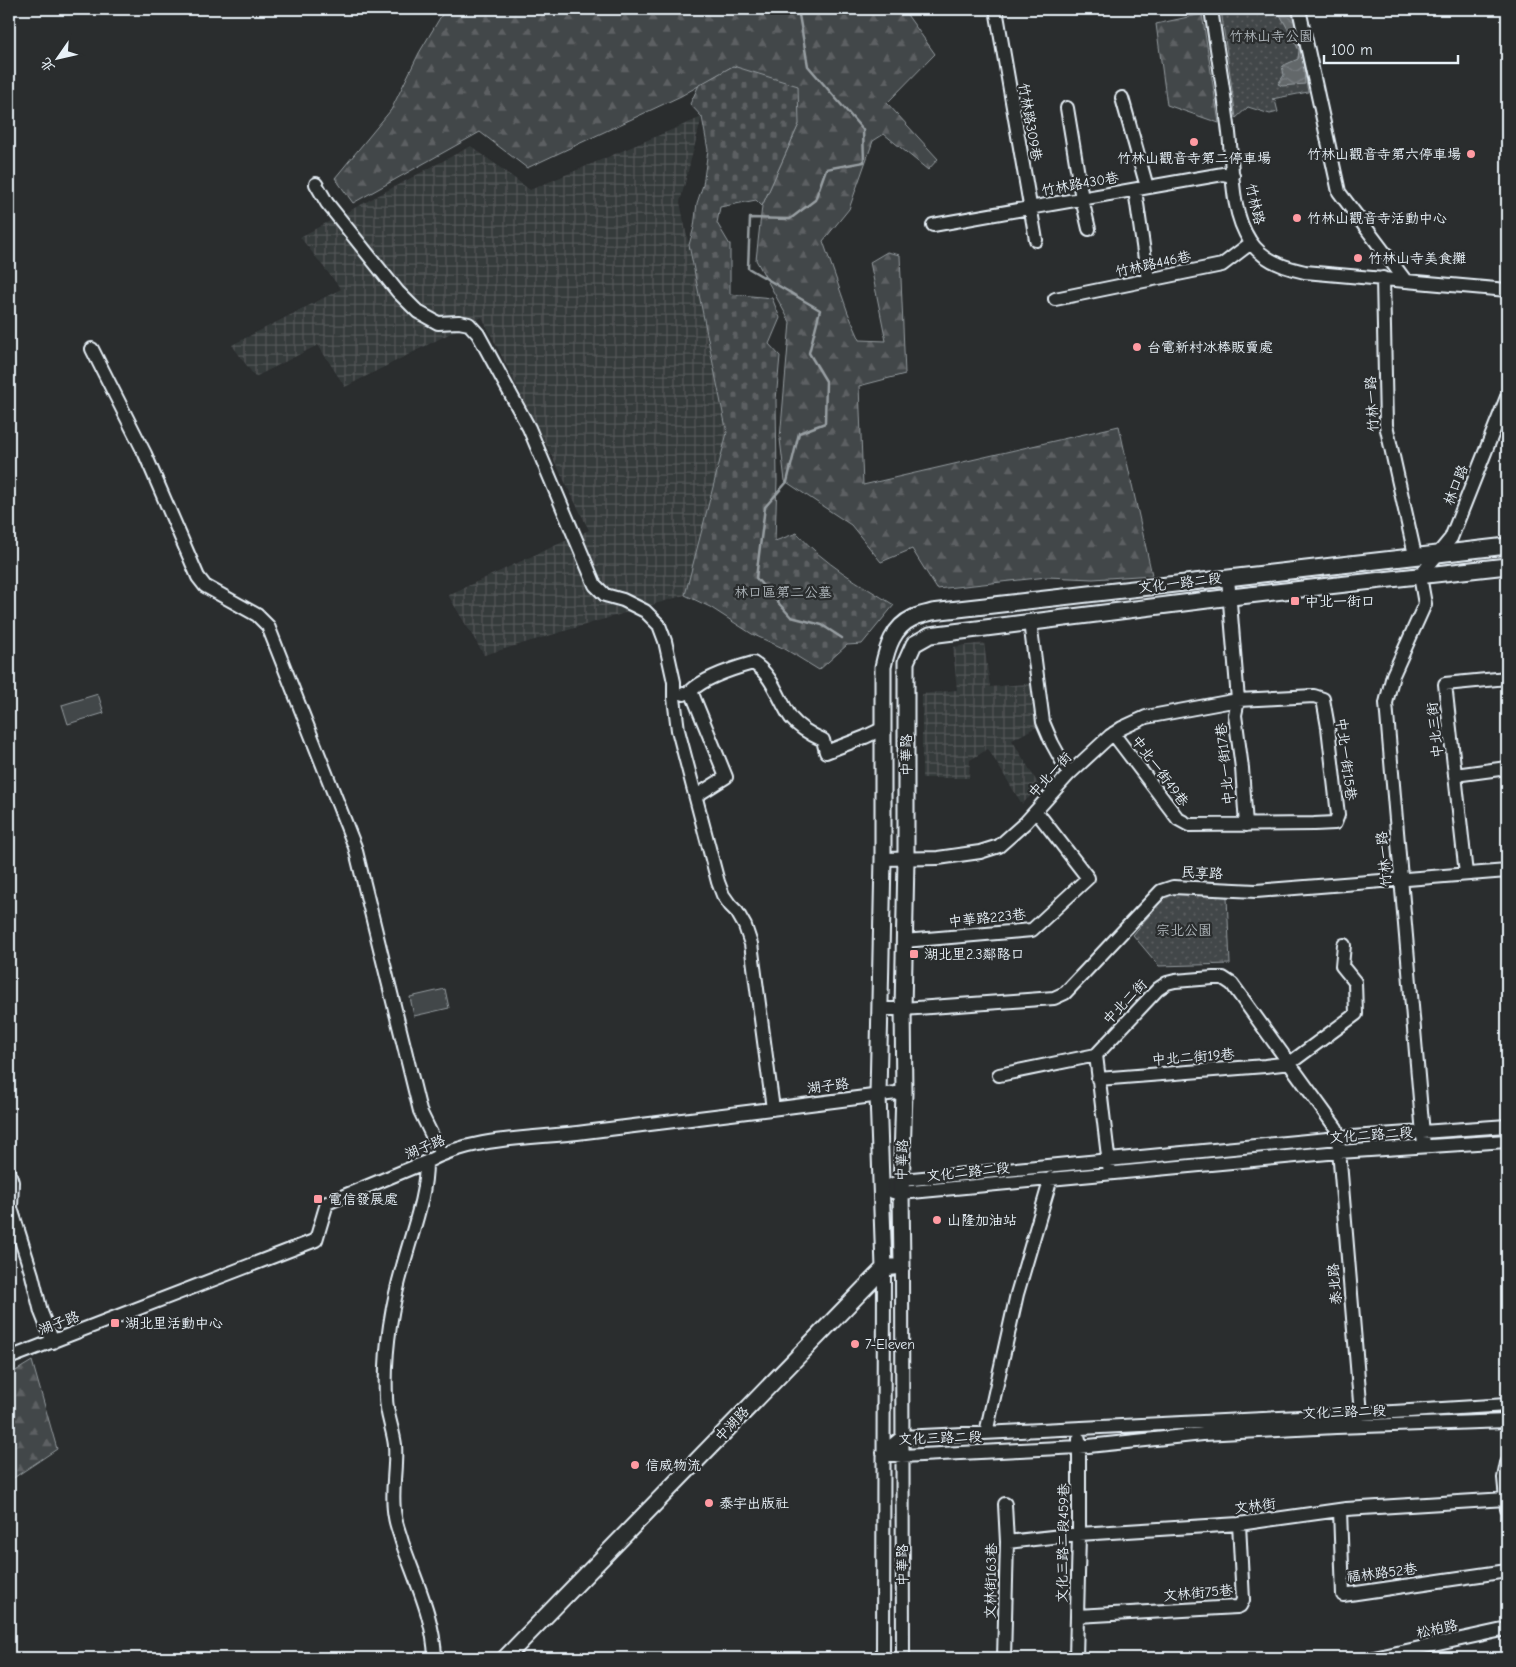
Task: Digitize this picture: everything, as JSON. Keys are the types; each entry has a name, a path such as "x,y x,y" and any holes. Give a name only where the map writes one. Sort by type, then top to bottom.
{"main road":[{"name":"文化一路二段","path":"883,667 887,649 896,631 912,618 932,612 1507,546"},
{"path":"1416,555 1420,576"},
{"name":"文化一路二段","path":"906,662 914,644 930,635 1231,597 1507,566"},
{"name":"中華路","path":"902,1266 906,662"},
{"name":"中華路","path":"883,667 883,859 878,1095 884,1268"},
{"path":"884,1268 902,1266"},
{"name":"中湖路","path":"505,1658 884,1268"}],"street":[{"name":"竹林路309巷","path":"996,9 1036,240"},
{"name":"竹林路","path":"1211,9 1229,134 1237,207 1242,227 1251,243 1262,254 1289,268 1348,276 1507,290"},
{"path":"1299,9 1339,192 1405,280"},
{"path":"1122,98 1141,189 1148,280"},
{"path":"1067,108 1082,199 1089,229"},
{"name":"竹林路430巷","path":"933,225 1223,174 1233,176"},
{"path":"316,184 327,203 386,278 418,312 438,323 459,322 469,324 478,334 530,428 595,585 605,595 623,600 645,611 659,625 665,641 674,682 678,730 718,882 723,895 737,912 745,926 751,944 772,1109"},
{"name":"竹林路446巷","path":"1055,299 1222,265 1251,243"},
{"name":"竹林一路","path":"1383,278 1386,425 1416,555"},
{"path":"92,349 145,454 198,577 205,586 257,615 268,626 354,847 420,1111 441,1154"},
{"name":"林口路","path":"1420,576 1451,538 1507,397"},
{"name":"竹林一路","path":"1420,576 1425,604 1393,675 1386,703 1424,1146"},
{"path":"1228,578 1238,700"},
{"path":"1030,622 1043,722 1069,774"},
{"path":"674,698 690,691 698,684 753,663 762,668 792,720 812,735 823,740 826,752 884,728"},
{"name":"中北三街","path":"1466,874 1445,684 1507,678"},
{"path":"690,691 726,777 696,796"},
{"name":"中北一街","path":"883,859 953,856 980,852 999,846 1025,823 1069,774 1114,733 1146,717 1238,700 1314,696 1322,699"},
{"name":"中北一街15巷","path":"1246,825 1335,822 1338,814 1328,727 1322,699"},
{"name":"中北一街17巷","path":"1238,700 1235,715 1242,768 1246,825"},
{"name":"中北一街49巷","path":"1114,733 1178,819 1189,825 1246,825"},
{"name":"中北三街","path":"1455,774 1507,768"},
{"name":"中華路223巷","path":"904,941 1032,930 1088,878 1036,811"},
{"name":"民享路","path":"881,1008 903,1009 1054,998 1065,993 1161,891 1173,887 1256,891 1507,871"},
{"path":"1290,1063 1356,1014 1355,982 1342,966 1344,945"},
{"name":"中北二街","path":"1096,1055 1162,986 1175,981 1223,978 1232,984 1290,1063 1336,1128 1338,1138"},
{"path":"999,1075 1096,1055 1110,1173"},
{"name":"中北二街19巷","path":"1098,1079 1290,1063"},
{"name":"湖子路","path":"9,1358 316,1240 328,1203 441,1154 494,1141 555,1136 904,1092"},
{"name":"文化二路二段","path":"881,1190 1108,1159 1422,1131 1507,1126"},
{"name":"泰北路","path":"1338,1138 1362,1420"},
{"name":"文化二路二段","path":"902,1186 1051,1178 1339,1152 1507,1142"},
{"path":"426,1162 425,1186 397,1287 389,1330 386,1397 396,1456 392,1497 395,1518 435,1644 435,1658"},
{"path":"9,1172 12,1182 11,1208 41,1312 53,1342"},
{"path":"986,1433 1017,1294 1051,1178"},
{"name":"中華路","path":"902,1266 902,1658"},
{"name":"中華路","path":"883,1658 884,1268"},
{"name":"文化三路二段","path":"884,1453 902,1456 1079,1447 1507,1405"},
{"name":"文化三路二段","path":"884,1453 902,1437 1362,1420 1507,1421"},
{"name":"文化三路二段459巷","path":"1076,1658 1079,1429"},
{"path":"1507,1463 1504,1478 1507,1504"},
{"name":"文林街163巷","path":"1004,1658 1007,1542 1005,1504"},
{"name":"文林街","path":"1007,1542 1079,1534 1239,1524 1340,1510 1507,1504"},
{"name":"福林路52巷","path":"1340,1510 1343,1595 1507,1572"},
{"name":"文林街75巷","path":"1076,1616 1237,1608 1243,1600 1239,1524"},
{"name":"松柏路","path":"1374,1658 1507,1629"}],"shaded area":[{"path":"702,117 680,202 727,433 685,595 484,655 448,595 589,530 482,317 345,387 318,345 255,377 232,345 341,289 300,237 471,146 530,190"},
{"path":"984,643 990,687 1035,683 1040,725 1012,740 1040,787 1022,804 988,749 970,760 969,778 922,778 922,694 957,690 953,647"}],"green space":[{"path":"443,9 903,9 935,54 887,103 938,159 928,170 884,134 873,141 849,209 823,241 848,313 860,340 886,341 870,262 887,252 900,255 905,374 859,386 863,485 1119,426 1152,575 1093,579 1047,577 937,589 912,549 881,562 851,525 785,481 780,439 790,322 756,260 762,206 799,124 733,66 681,96 527,168 480,132 353,203 335,178 391,110 419,53 444,11"},
{"name":"竹林山寺公園","path":"1294,9 1308,92 1272,99 1275,100 1278,112 1270,114 1248,107 1236,118 1221,10"},
{"path":"1202,14 1219,123 1167,105 1156,24"},
{"name":"林口區第二公墓","path":"733,66 798,86 799,124 762,206 756,200 720,207 717,223 730,245 730,294 772,298 780,318 769,344 780,356 776,400 777,480 775,541 797,533 831,564 894,605 862,644 847,645 819,670 785,649 752,634 710,607 685,595 727,433 689,245 694,227 697,203 703,185 708,150 702,117 690,104 699,85"},
{"path":"98,694 104,713 68,724 62,705"},
{"name":"宗北公園","path":"1175,893 1227,897 1230,964 1159,966 1133,935 1164,897"},
{"path":"445,989 449,1008 414,1016 410,997"},
{"path":"32,1361 57,1449 9,1481 9,1375"}],"water":[{"path":"1277,9 1294,9 1303,58 1305,84 1282,86 1278,84 1284,75 1282,66 1298,59 1299,50"}],"waterway":[{"path":"798,9 808,66 863,130 864,162 826,169 815,200 790,219 750,218 748,268 820,310 809,353 826,381 825,423 799,433 787,482 765,507 756,578 791,617 822,625 842,638"}],"place":[{"name":"竹林山觀音寺第二停車場","path":"1194,142"},
{"name":"竹林山觀音寺第六停車場","path":"1471,154"},
{"name":"竹林山觀音寺活動中心","path":"1297,218"},
{"name":"竹林山寺美食攤","path":"1358,258"},
{"name":"台電新村冰棒販賣處","path":"1137,347"},
{"name":"中北一街口","path":"1295,601"},
{"name":"湖北里2.3鄰路口","path":"914,954"},
{"name":"電信發展處","path":"318,1199"},
{"name":"山隆加油站","path":"937,1220"},
{"name":"湖北里活動中心","path":"115,1323"},
{"name":"7-Eleven","path":"855,1344"},
{"name":"信威物流","path":"635,1465"},
{"name":"泰宇出版社","path":"709,1503"}]}
